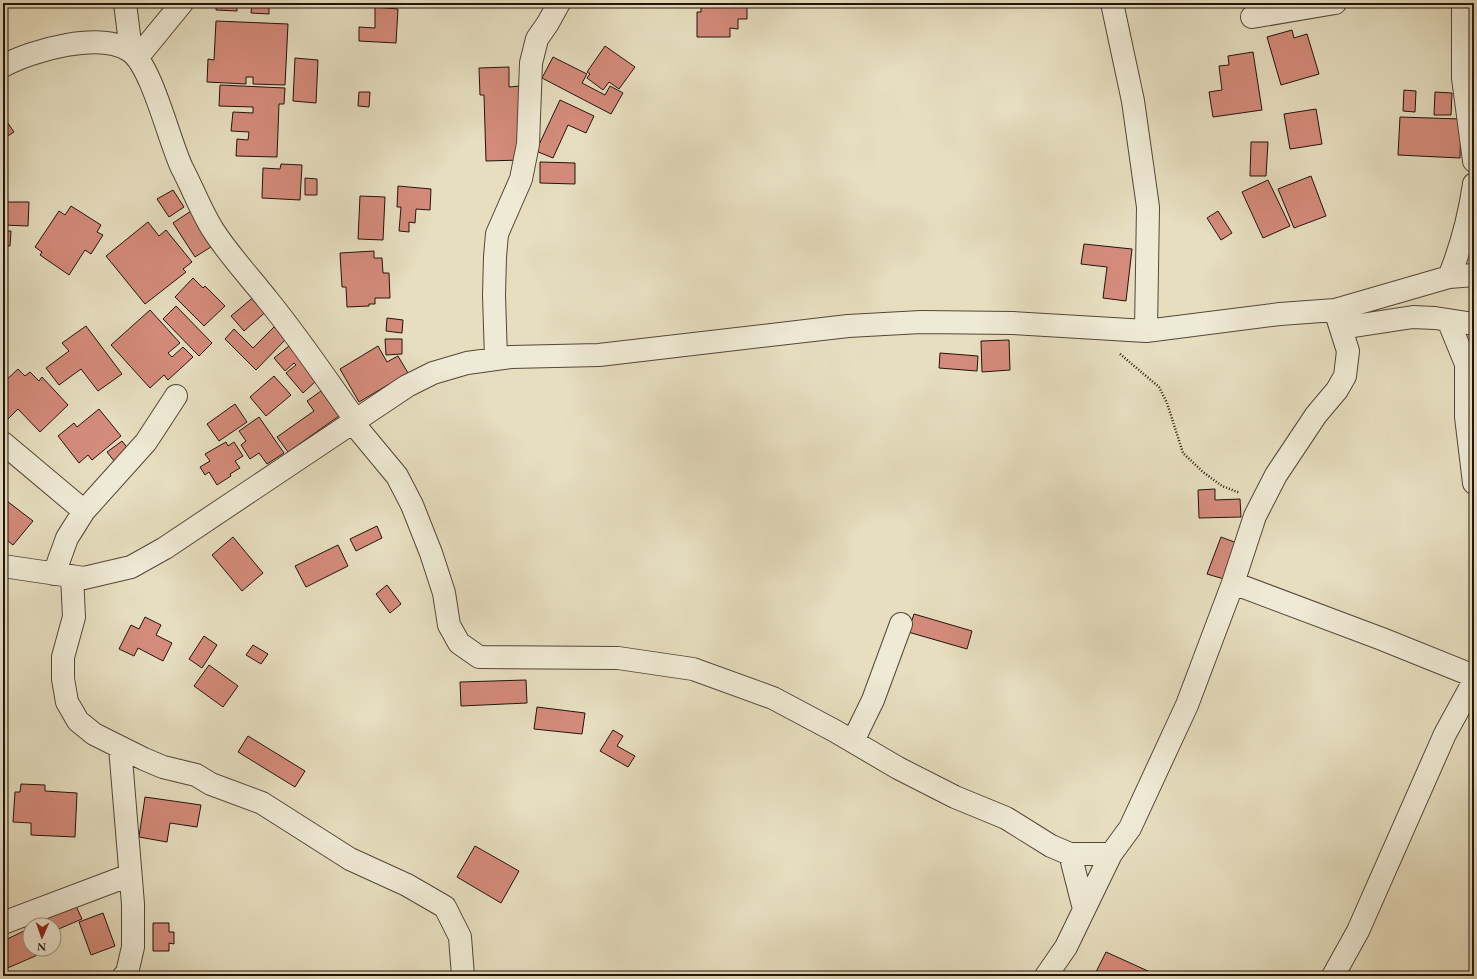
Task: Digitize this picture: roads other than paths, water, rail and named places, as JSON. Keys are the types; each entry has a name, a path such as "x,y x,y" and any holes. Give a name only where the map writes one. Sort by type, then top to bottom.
{"street":[{"path":"125,3 134,55"},
{"path":"134,55 182,3"},
{"path":"496,359 494,257 497,234 521,179 528,144 531,62 536,39 548,23 559,3"},
{"path":"1112,3 1133,101 1148,207 1146,331"},
{"path":"1252,17 1335,3"},
{"path":"1463,3 1463,78 1474,161"},
{"path":"3,66 19,57 47,50 83,44 108,42 120,45 134,55 144,66 179,161 213,230 268,300 355,422 397,476 412,505 431,553 444,593 449,625 459,643 479,657 618,658 693,669 773,698 853,741 898,768 955,797 1006,818 1051,846 1070,854 1111,854"},
{"path":"1449,277 1460,250 1469,217 1474,184"},
{"path":"1338,319 1449,277 1474,275"},
{"path":"3,566 84,578 131,567 165,548 407,386 433,373 467,363 511,357 599,355 848,326 921,322 1012,323 1146,331 1280,314 1338,319 1413,317 1474,324"},
{"path":"1046,976 1066,947 1111,854 1130,828 1186,705 1233,583 1255,516 1276,474 1316,415 1337,390 1345,376 1348,351 1338,319"},
{"path":"1448,320 1466,364 1466,417 1474,483"},
{"path":"176,396 146,442 84,511 67,538 63,575 74,617 63,658 63,679 67,702 78,721 94,734 163,767 196,775 212,784 262,803 350,860 407,885 445,907 460,937 463,976"},
{"path":"3,443 84,511"},
{"path":"1233,583 1382,639 1474,676"},
{"path":"853,741 873,700 901,624"},
{"path":"1333,976 1358,931 1445,734 1474,681"},
{"path":"120,747 133,904 133,947 127,973 124,976"},
{"path":"1070,854 1084,909"},
{"path":"3,923 130,875"}]}
